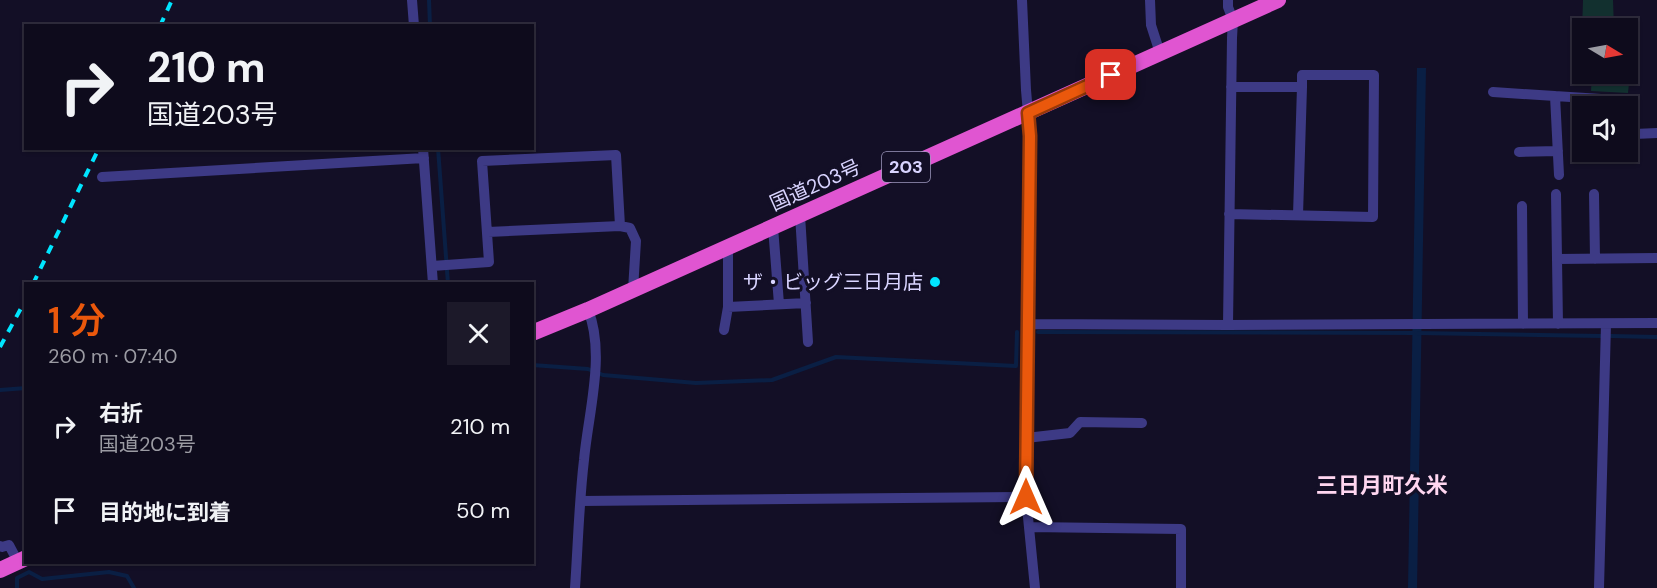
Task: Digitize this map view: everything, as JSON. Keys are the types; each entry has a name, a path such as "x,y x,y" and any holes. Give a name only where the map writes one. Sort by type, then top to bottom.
{"highway":[{"name":"国道203号","path":"534,332 728,248 1278,0"},
{"path":"0,570 22,560"}],"street":[{"path":"412,0 414,24"},
{"path":"1022,0 1030,136 1026,497 1035,588"},
{"path":"1150,0 1151,25 1160,53"},
{"path":"1228,0 1233,20 1228,325"},
{"path":"1229,214 1298,215 1373,216 1374,75 1302,75 1298,215"},
{"path":"1231,87 1302,87"},
{"path":"1493,92 1632,101 1635,134 1657,133"},
{"path":"1555,96 1559,175"},
{"path":"1519,152 1558,151"},
{"path":"102,177 423,153 433,282"},
{"path":"432,266 489,262 482,161 616,155 620,226"},
{"path":"1556,194 1558,324"},
{"path":"1594,194 1595,259"},
{"path":"1522,206 1523,324"},
{"path":"800,215 808,342"},
{"path":"488,232 620,226 630,228 636,241 633,290"},
{"path":"773,227 779,304"},
{"path":"724,330 728,307 728,248"},
{"path":"1557,259 1657,258"},
{"path":"728,307 806,303"},
{"path":"575,588 584,461 595,372 594,325 588,310"},
{"path":"1028,324 1657,323"},
{"path":"1599,588 1606,324"},
{"path":"1026,438 1070,433 1080,422 1142,423"},
{"path":"581,501 1026,497"},
{"path":"1029,527 1181,529 1181,588"},
{"path":"0,546 9,545 22,560"}],"green space":[{"path":"1583,0 1613,0 1614,18 1582,18"},
{"path":"1591,84 1629,84 1628,93 1591,91"}],"water":[{"path":"1417,68 1426,68 1417,588 1408,588"}],"waterway":[{"path":"429,0 430,24"},
{"path":"438,150 448,282"},
{"path":"534,365 588,369 603,375 696,383 772,380 836,357 1016,366 1017,332"},
{"path":"1038,332 1602,336"},
{"path":"1611,336 1657,337"},
{"path":"0,390 24,388"},
{"path":"17,588 17,578 29,572 42,579 109,572 127,576 134,588"}],"railway":[{"path":"161,24 172,0"},
{"path":"34,282 98,150"},
{"path":"0,347 24,303"}],"place":[{"name":"ザ・ビッグ三日月店","path":"935,282"}],"district":[{"name":"三日月町久米","path":"1382,485"}],"route":[{"path":"1026,497 1030,136 1028,113 1111,75"}]}
